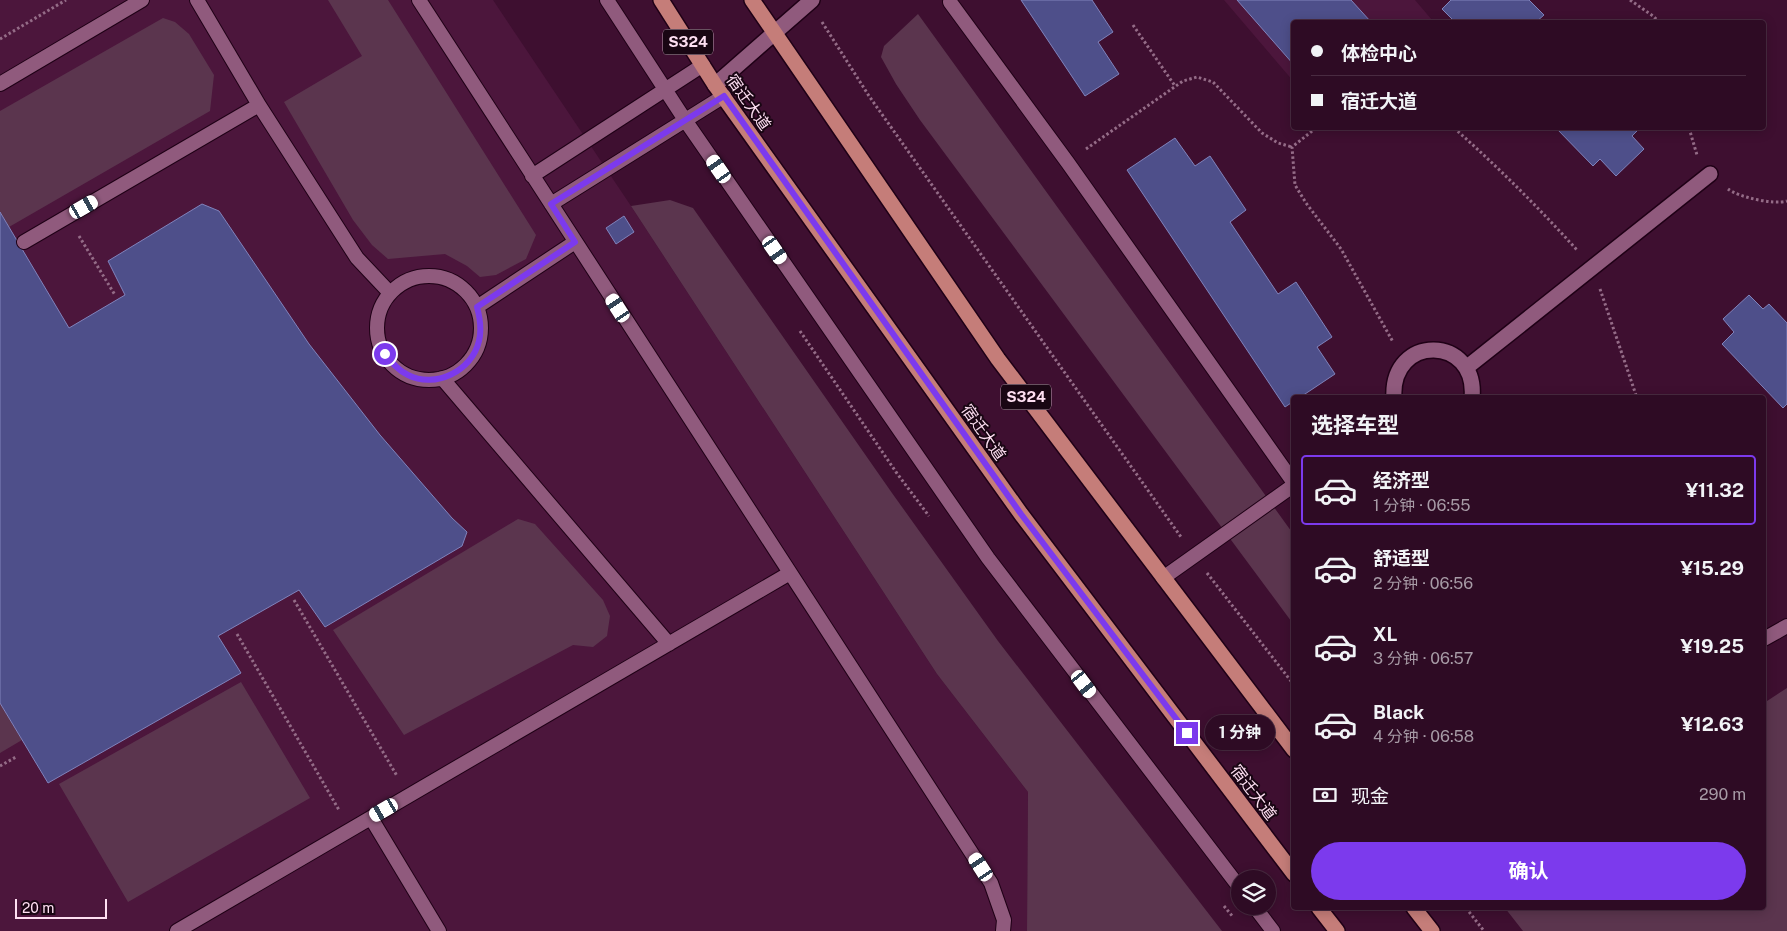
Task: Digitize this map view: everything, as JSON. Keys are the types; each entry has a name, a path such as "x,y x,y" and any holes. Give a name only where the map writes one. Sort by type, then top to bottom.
{"main road":[{"name":"宿迁大道","path":"661,0 719,91 1021,514 1291,870"},
{"name":"S324","path":"752,0 998,359 1291,746"},
{"path":"1321,910 1337,931"},
{"path":"1416,910 1432,931"}],"street":[{"path":"719,91 774,34 811,1"},
{"path":"1466,368 1710,174"},
{"path":"1394,395 1393,385 1397,372 1404,362 1414,354 1427,350 1440,350 1452,354 1463,362 1470,373 1474,386 1472,395"}],"lane":[{"path":"0,84 142,0"},
{"path":"197,0 259,105 357,258 390,293"},
{"path":"419,0 992,883 1004,920 1003,931"},
{"path":"607,0 685,120 988,558 1231,876"},
{"path":"950,2 1068,163 1291,480"},
{"path":"532,176 703,65"},
{"path":"551,204 685,120 719,91"},
{"path":"24,242 259,105"},
{"path":"477,307 575,242"},
{"path":"418,276 435,276 452,281 467,291 477,307 481,324 479,342 472,358 458,371 442,378 426,380 409,376 395,367 385,354 378,339 377,323 381,307 390,293 403,283 418,276"},
{"path":"442,378 669,644"},
{"path":"1163,578 1291,486"},
{"path":"177,931 790,573"},
{"path":"1766,638 1787,626"},
{"path":"371,818 440,931"},
{"path":"1261,915 1273,931"}],"path":[{"path":"0,40 66,0"},
{"path":"1630,0 1658,20"},
{"path":"811,1 869,96 1194,556 1291,681"},
{"path":"1133,25 1175,86"},
{"path":"1068,163 1183,80 1197,77 1213,82 1262,133 1278,143 1292,147"},
{"path":"1292,147 1313,130"},
{"path":"1456,130 1545,214 1593,268 1636,395"},
{"path":"1292,147 1295,185 1306,203 1341,249 1404,362"},
{"path":"1710,174 1733,193 1755,199 1787,201"},
{"path":"68,216 114,295"},
{"path":"294,600 408,796"},
{"path":"237,634 351,830"},
{"path":"0,766 16,757"},
{"path":"1468,910 1484,931"}],"shaded area":[{"path":"0,0 493,0 631,206 937,674 1028,792 1027,931 0,931"},
{"path":"328,0 388,0 536,235 526,259 496,275 480,277 467,266 445,254 388,259 372,245 353,220 284,102 362,56"},
{"path":"1224,0 1415,0 1432,20 1291,20 1291,78"},
{"path":"918,14 1291,531 1291,621 920,120 881,57 884,46"},
{"path":"163,18 175,22 189,34 214,75 210,111 9,227 0,212 0,111"},
{"path":"670,200 693,208 998,641 1222,931 1027,931 1028,792 937,674 631,206"},
{"path":"518,519 535,524 603,600 610,616 607,636 593,647 573,645 404,735 333,630"},
{"path":"241,682 310,798 128,902 59,784"},
{"path":"1787,688 1787,931 1523,931 1507,910 1766,910 1766,702"},
{"path":"0,703 22,740 0,753"}],"building":[{"path":"1021,0 1092,0 1113,32 1098,42 1119,74 1085,96"},
{"path":"1237,0 1351,0 1369,20 1291,20 1291,62"},
{"path":"1451,0 1529,0 1544,15 1538,20 1453,20 1442,9"},
{"path":"1558,130 1638,130 1632,136 1644,149 1616,176 1600,159 1593,166"},
{"path":"1175,138 1195,166 1210,156 1246,210 1230,222 1278,294 1296,282 1332,337 1317,347 1335,374 1304,395 1291,395 1291,403 1285,407 1127,170"},
{"path":"202,204 219,211 309,344 380,435 452,518 467,532 462,546 325,627 299,590 218,636 241,673 48,783 0,703 0,212 69,328 125,295 108,261"},
{"path":"624,216 634,232 616,244 606,228"},
{"path":"1749,295 1763,309 1769,304 1787,323 1787,404 1783,408 1722,344 1734,332 1723,319"}],"route":[{"path":"385,354 395,367 409,376 426,380 442,378 458,371 472,358 479,342 481,324 477,307 575,242 551,204 724,96 1021,514 1187,733"}]}
